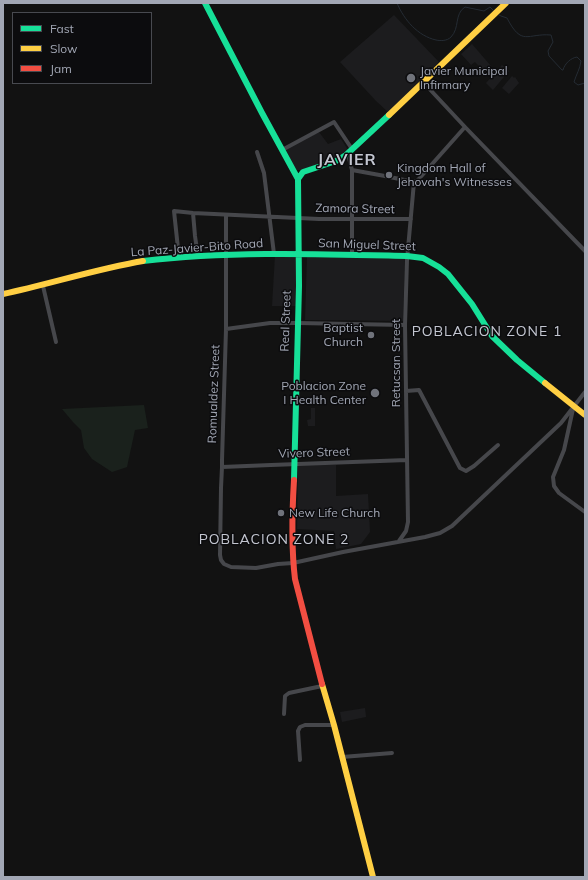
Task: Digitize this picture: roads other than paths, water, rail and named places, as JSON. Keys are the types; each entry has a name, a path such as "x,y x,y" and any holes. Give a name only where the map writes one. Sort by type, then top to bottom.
{"main road":[{"path":"205,3 298,178 303,172 336,161 346,155 504,5"},
{"name":"Real Street","path":"298,178 300,218 293,563 295,579 322,686 334,726 373,877"},
{"name":"La Paz-Javier-Bito Road","path":"3,294 43,286 88,273 135,263 226,255 299,254"},
{"name":"San Miguel Street","path":"299,254 407,256 423,258 431,262 448,274 472,304 492,336 517,360 574,407 585,414"}],"street":[{"path":"423,82 585,251"},
{"path":"282,150 334,122 352,149"},
{"path":"352,170 414,182 417,181 465,127"},
{"path":"257,152 264,173 274,254"},
{"path":"346,155 351,164 352,170 352,255"},
{"name":"Retucsan Street","path":"398,542 406,531 408,522 405,325 407,256 414,182"},
{"path":"179,258 174,211 226,215 269,216"},
{"path":"194,213 198,257"},
{"name":"Romualdez Street","path":"226,215 226,329 220,555 224,564 231,567 256,568 283,563 293,563"},
{"name":"Zamora Street","path":"269,216 300,218 411,219"},
{"path":"43,286 56,342"},
{"path":"226,329 270,324 298,323 405,325"},
{"path":"406,391 419,390 460,468 466,471 498,445"},
{"path":"293,563 436,535 446,530 561,423 585,392"},
{"path":"574,407 564,450 554,477 554,486 559,493 585,512"},
{"name":"Vivero Street","path":"222,467 407,460"},
{"path":"284,714 285,696 289,693 322,686"},
{"path":"300,760 298,731 300,727 306,725 334,726"},
{"path":"342,757 392,753"}],"waterway":[{"path":"397,3 412,26 423,35 440,41 448,39 454,33 459,13 465,7 484,11 490,7 493,10"},
{"path":"499,15 507,18 512,27 521,36 551,35 553,42 548,51 549,56 562,70 568,61 577,57 581,61 574,82 578,85 585,83"}],"place":[{"name":"Javier Municipal Infirmary","path":"411,78"},
{"name":"Kingdom Hall of Jehovah's Witnesses","path":"389,175"},
{"name":"Baptist Church","path":"371,335"},
{"name":"Poblacion Zone I Health Center","path":"375,393"},
{"name":"New Life Church","path":"281,513"}],"district":[{"name":"JAVIER","path":"347,160"},
{"name":"POBLACION ZONE 1","path":"487,332"},
{"name":"POBLACION ZONE 2","path":"274,540"}]}
